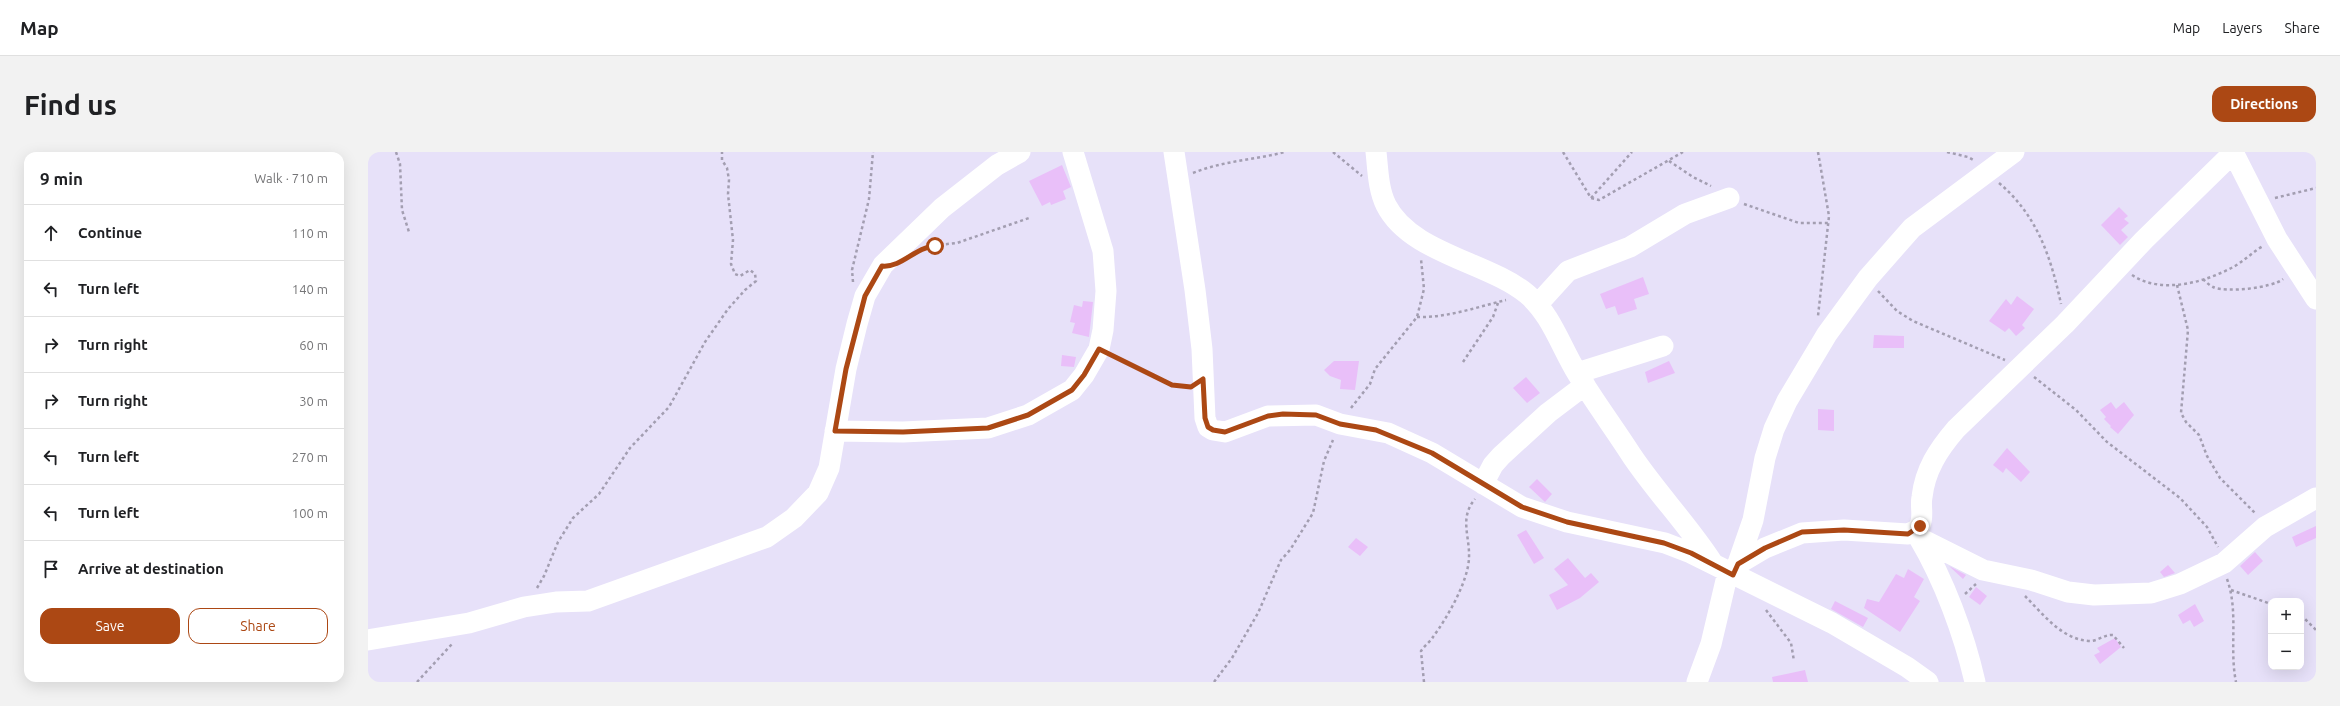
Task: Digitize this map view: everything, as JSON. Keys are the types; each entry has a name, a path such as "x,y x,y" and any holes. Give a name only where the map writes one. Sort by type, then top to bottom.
{"street":[{"path":"368,640 469,623 524,607 556,602 588,601 767,537 794,518 818,493 829,468 846,369 865,296 882,266 921,228 996,165 1020,152"},
{"path":"835,431 910,432 988,428 1038,410 1072,390 1084,375 1099,349 1104,330 1105,260 1073,152"},
{"path":"1174,152 1190,248 1203,379 1205,418 1208,427 1213,430 1225,432 1268,416 1283,414 1344,417 1388,433 1432,453 1522,507 1567,522 1664,543 1728,569 1832,623 1904,674 1928,682"},
{"path":"1376,152 1381,193 1393,217 1408,231 1424,241 1449,255 1515,286 1532,299 1581,379 1634,458 1683,521 1728,569"},
{"path":"1697,682 1714,632 1728,569 1753,520 1765,458 1777,422 1787,401 1827,334 1868,278 1912,228 2014,152"},
{"path":"1975,682 1968,654 1952,610 1935,569 1917,534 1922,518 1922,498 1926,474 1940,448 1956,429 2065,324 2120,268 2144,240 2234,152 2277,239 2316,299"},
{"path":"1532,299 1568,271 1630,247 1685,214 1729,198"},
{"path":"1484,485 1492,465 1554,408 1581,379 1663,346"},
{"path":"1728,569 1765,548 1802,532 1844,530 1917,534 1983,570 2031,580 2080,594 2150,593 2180,584 2223,563 2264,527 2316,498"}],"path":[{"path":"396,152 400,164 402,210 408,232"},
{"path":"524,607 544,576 558,542 573,518 599,494 630,448 669,407 705,342 728,309 756,280 755,274 750,270 740,276 735,274 731,264 733,240 728,194 729,180 727,168 722,160 722,152"},
{"path":"865,296 854,286 852,270 870,192 873,152"},
{"path":"1179,179 1222,163 1245,161 1285,152"},
{"path":"1333,152 1381,193"},
{"path":"1563,152 1591,198 1600,200 1610,196 1684,152"},
{"path":"1591,198 1632,152"},
{"path":"1818,152 1829,216 1818,318"},
{"path":"1947,152 1973,160 1986,174 2014,198 2037,229 2051,265 2065,324"},
{"path":"2260,203 2316,188"},
{"path":"926,246 957,243 1029,218"},
{"path":"2120,268 2147,283 2177,285 2203,279 2234,266 2265,244 2277,239"},
{"path":"1214,682 1232,658 1258,613 1281,560 1290,550 1313,513 1324,461 1344,417 1370,384 1375,369 1417,317 1424,289 1421,256 1424,241"},
{"path":"2203,279 2208,284 2220,289 2267,287 2274,285 2297,269"},
{"path":"1868,278 1890,304 1913,321 2019,367 2076,410 2124,456 2180,498 2207,527 2223,563 2231,590 2234,671 2236,682"},
{"path":"2177,285 2188,330 2181,413 2186,422 2199,435 2207,456 2220,478 2239,496 2264,527"},
{"path":"1417,317 1435,316 1498,302 1532,299"},
{"path":"1463,362 1493,316 1498,302"},
{"path":"1099,349 1172,385 1191,387 1203,379"},
{"path":"1424,682 1421,651 1433,637 1458,594 1469,560 1465,529 1467,514 1470,506 1484,485"},
{"path":"1952,610 1970,589 1982,581"},
{"path":"2231,590 2268,603"},
{"path":"2022,594 2043,615 2070,636 2089,641 2113,635 2124,648"},
{"path":"1763,607 1791,644 1794,662"},
{"path":"2304,618 2316,630"},
{"path":"417,682 469,623"}],"building":[{"path":"1062,165 1071,187 1063,191 1066,199 1051,205 1050,202 1042,206 1029,181"},
{"path":"2119,207 2128,216 2124,219 2129,223 2121,230 2128,237 2120,245 2101,225"},
{"path":"1643,277 1649,294 1634,299 1637,309 1618,315 1615,306 1606,309 1600,294"},
{"path":"2017,296 2034,309 2022,325 2025,328 2016,336 2009,328 2005,332 1989,321 2006,299 2011,305"},
{"path":"1083,301 1093,302 1089,337 1072,333 1075,323 1070,322 1074,305 1082,307"},
{"path":"1874,335 1904,336 1904,348 1873,348"},
{"path":"1062,355 1076,357 1074,367 1061,366"},
{"path":"1334,361 1359,361 1355,390 1340,389 1341,380 1330,376 1324,370"},
{"path":"1669,361 1675,373 1648,383 1645,372"},
{"path":"1526,377 1540,393 1527,403 1513,388"},
{"path":"2111,402 2116,409 2124,402 2134,415 2118,434 2104,419 2106,417 2100,410"},
{"path":"1818,409 1834,410 1834,431 1818,430"},
{"path":"2007,448 2030,472 2021,482 2006,468 2003,473 1993,465"},
{"path":"1537,479 1552,494 1545,502 1529,487"},
{"path":"2316,526 2316,538 2296,547 2292,537"},
{"path":"1526,530 1544,558 1534,564 1517,535"},
{"path":"1356,538 1368,547 1360,556 1348,547"},
{"path":"2255,552 2263,561 2248,575 2240,566"},
{"path":"1568,558 1585,578 1591,573 1599,582 1580,598 1557,610 1549,595 1568,585 1554,569"},
{"path":"2168,565 2175,573 2164,577 2160,572"},
{"path":"1949,566 1966,575 1963,579"},
{"path":"1908,569 1924,579 1914,597 1920,601 1900,632 1864,608 1867,599 1879,602 1896,574 1904,578"},
{"path":"1976,587 1987,596 1980,605 1969,597"},
{"path":"1835,601 1868,618 1863,627 1831,609"},
{"path":"2195,604 2204,621 2194,627 2190,620 2183,624 2178,615"},
{"path":"2115,638 2121,647 2100,664 2094,655 2100,652 2097,648"},
{"path":"1805,670 1808,682 1773,682 1772,677"}],"route":[{"path":"935,246 926,246 902,261 890,266 882,266 865,296 846,369 835,431 965,431 988,428 1011,421 1028,415 1058,400 1072,390 1084,375 1099,349 1172,385 1179,387 1191,387 1203,379 1205,418 1208,427 1213,430 1225,432 1268,416 1283,414 1316,415 1340,424 1388,433 1432,453 1522,507 1567,522 1584,524 1664,543 1691,553 1733,575 1738,564 1765,548 1802,532 1844,530 1863,533 1908,534 1915,531 1920,526"}]}
